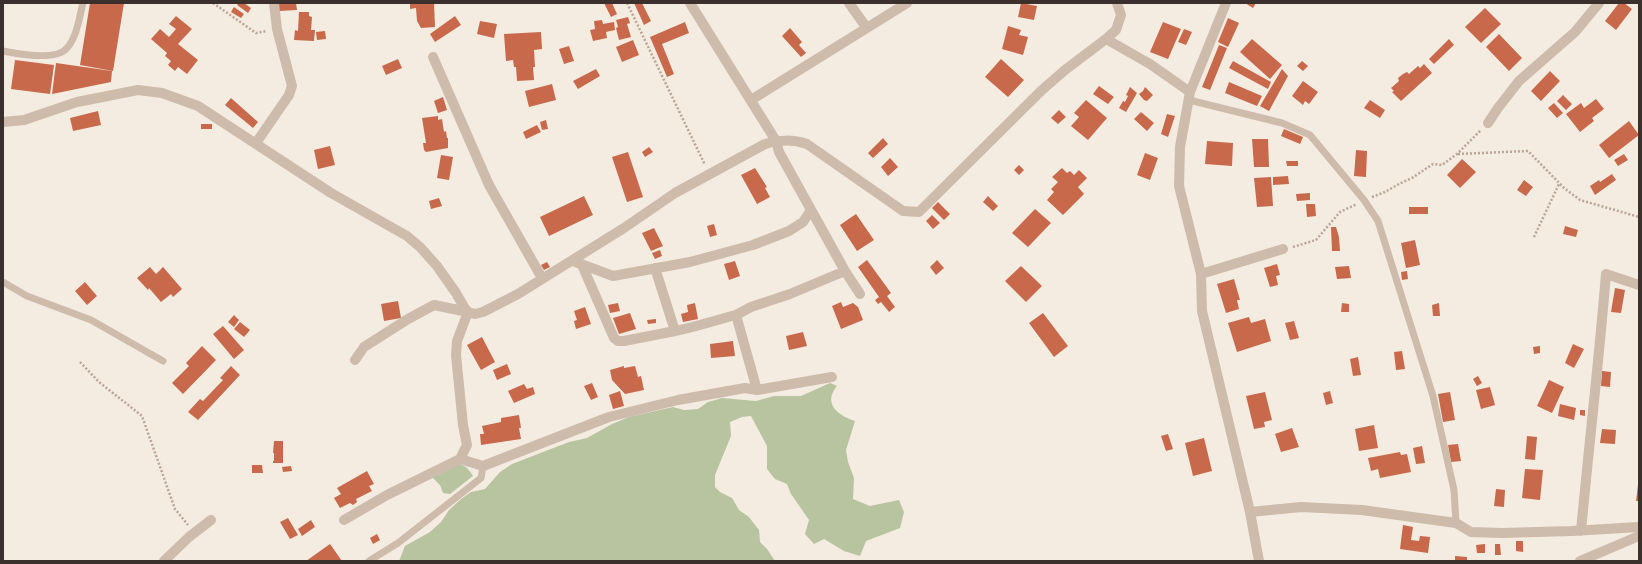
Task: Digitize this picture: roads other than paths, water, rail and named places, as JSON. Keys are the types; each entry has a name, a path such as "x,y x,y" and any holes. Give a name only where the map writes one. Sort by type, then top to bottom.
{"street":[{"path":"256,143 289,95 292,86 277,29 274,3"},
{"path":"690,3 776,141 779,152 845,271 860,294"},
{"path":"848,3 866,27"},
{"path":"751,100 866,27 907,3"},
{"path":"355,360 364,347 408,319 434,305 475,314 483,312 518,294 542,278 578,263 624,228 675,193 765,144 776,141 793,140 807,144 903,211 919,212 1042,90 1116,30 1121,15 1117,3"},
{"path":"1226,3 1190,96 1180,147 1179,186 1201,274 1202,311 1250,512 1259,561"},
{"path":"1488,123 1519,81 1575,32 1599,3"},
{"path":"1106,39 1150,64 1190,96"},
{"path":"433,57 489,185 542,278"},
{"path":"3,122 24,120 77,102 138,90 162,93 198,106 331,192 407,236 420,247 437,266 468,312"},
{"path":"578,263 613,276 690,262 753,245 789,231 803,222 811,210"},
{"path":"1201,274 1283,249"},
{"path":"578,263 614,338 618,341 694,328 709,321 736,315 751,307 790,294 845,271"},
{"path":"655,268 675,331"},
{"path":"1581,531 1606,274 1639,284"},
{"path":"344,520 387,495 460,459 467,445 463,425 457,341 468,312"},
{"path":"736,315 757,390"},
{"path":"460,459 483,466 609,417 678,400 745,388 757,390 832,377"},
{"path":"1250,512 1302,508 1362,510 1456,523 1471,532 1502,533 1639,528"},
{"path":"164,561 194,533 211,520"},
{"path":"1580,561 1639,536"}],"lane":[{"path":"3,51 47,57 65,50 74,36 83,3"},
{"path":"1190,96 1282,123 1310,135 1364,200 1378,221 1433,396 1454,490 1456,523"},
{"path":"3,282 27,296 91,320 163,361"},
{"path":"368,561 398,543 481,478 483,466"}]}
